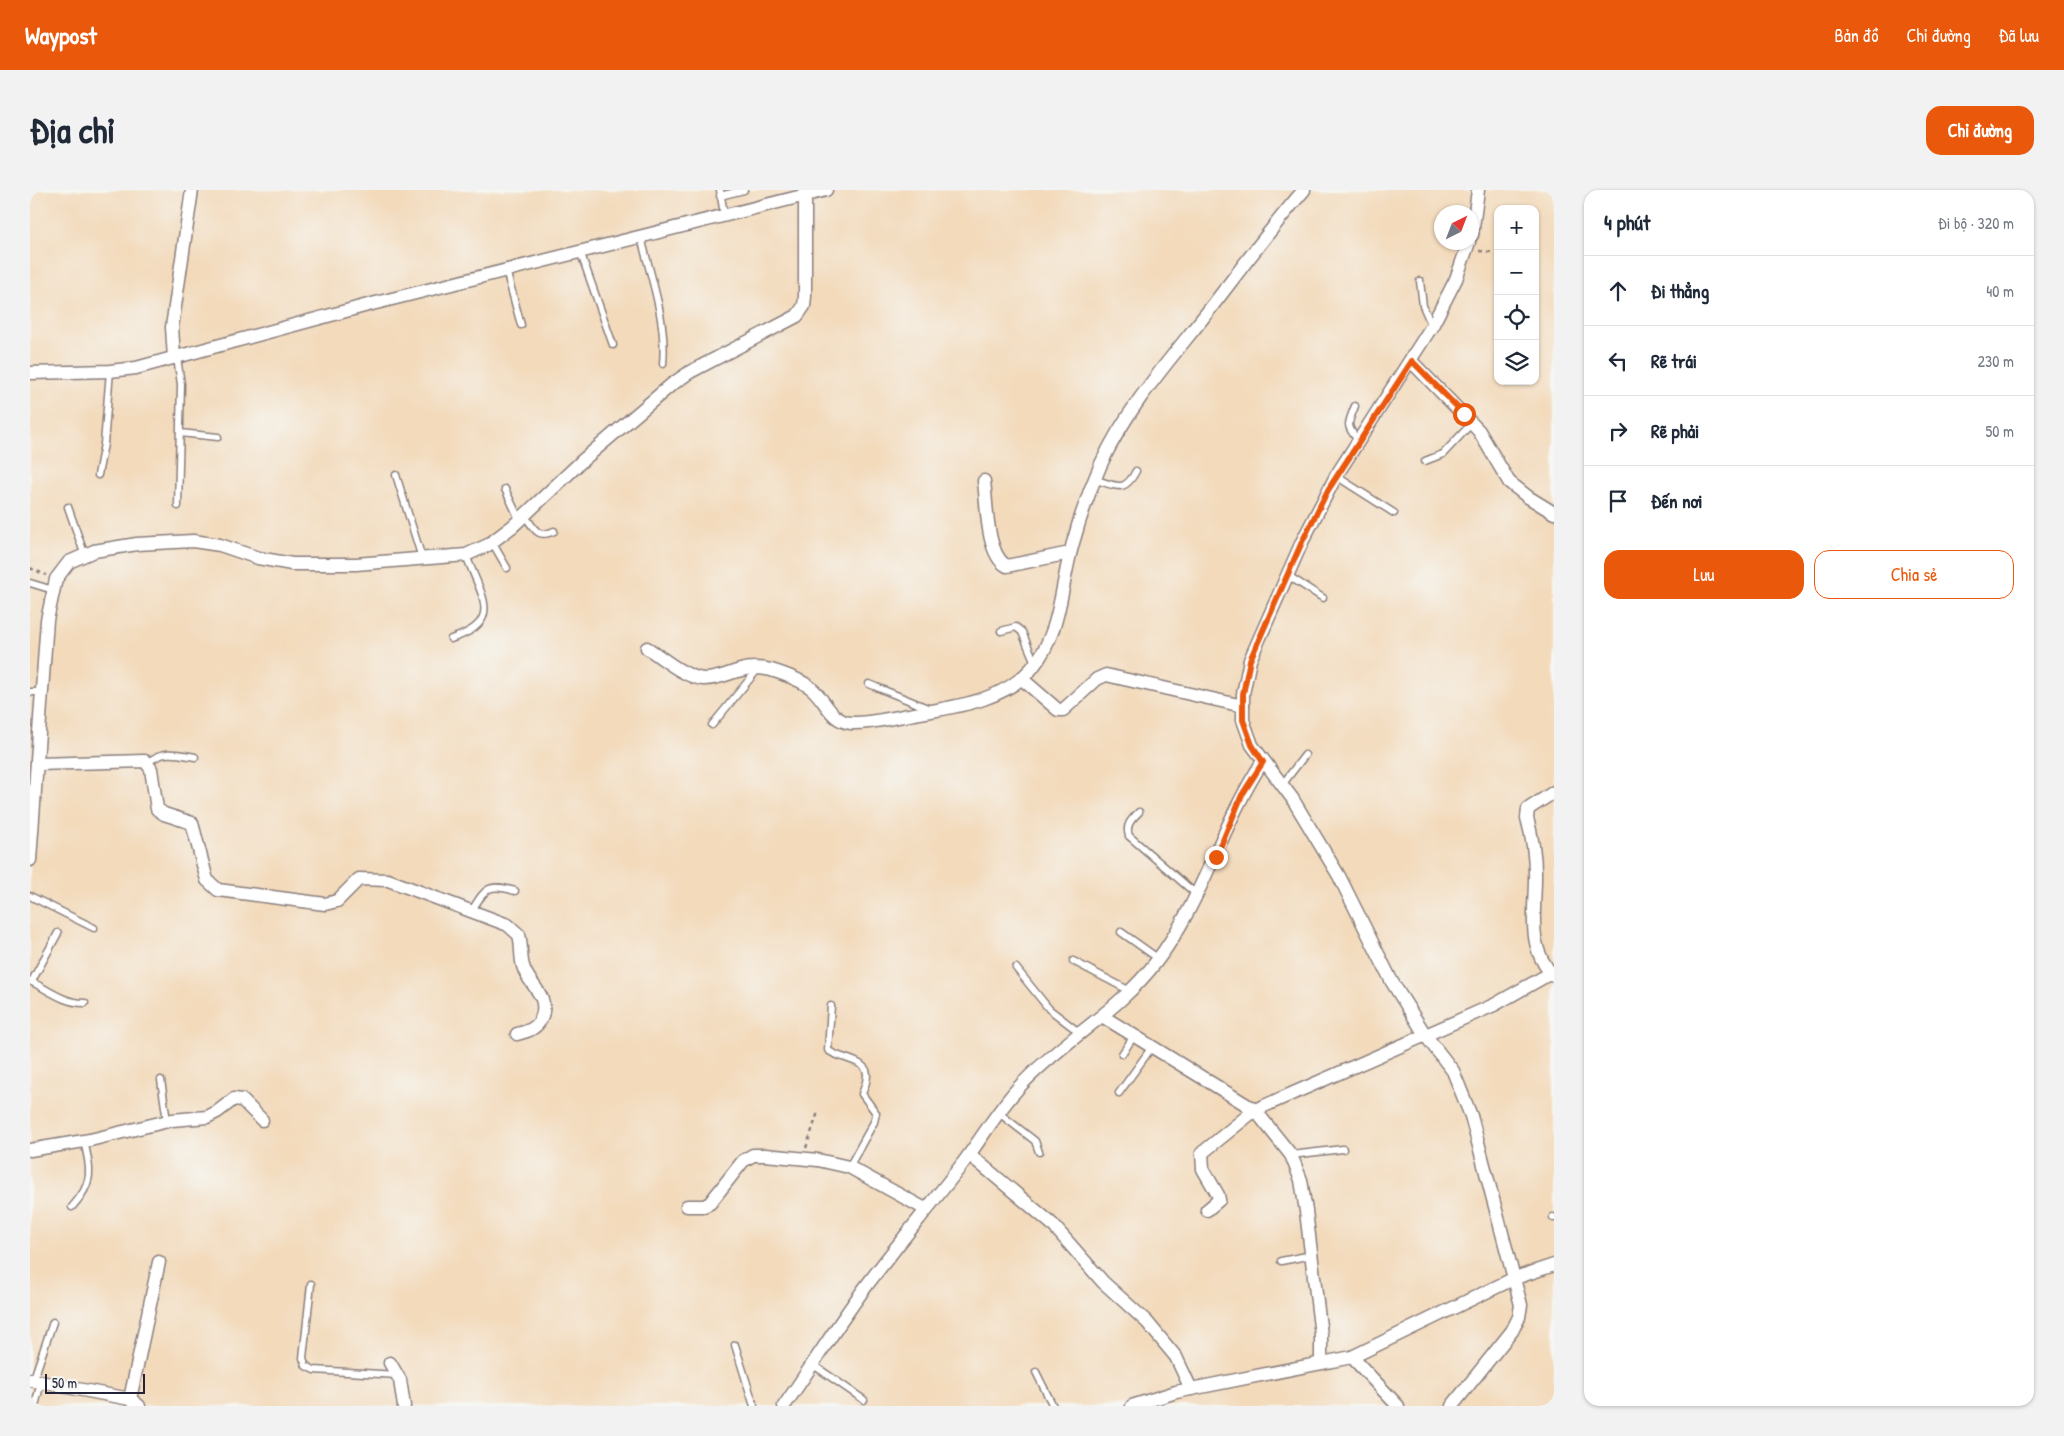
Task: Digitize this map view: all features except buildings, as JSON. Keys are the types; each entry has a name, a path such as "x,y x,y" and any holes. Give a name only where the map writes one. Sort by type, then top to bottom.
{"street":[{"path":"176,358 172,326 192,190"},
{"path":"30,373 110,371 136,368 506,270 826,190"},
{"path":"647,648 689,674 703,679 744,668 772,670 812,688 834,716 841,721 863,722 972,703 997,693 1021,678 1035,663 1057,623 1070,554 1095,480 1116,436 1142,396 1276,221 1304,190"},
{"path":"1476,205 1478,190"},
{"path":"30,860 37,764 34,723 35,692 53,590 56,579 69,562 84,553 138,544 193,541 220,545 252,556 292,564 423,560 466,556 492,542 522,518 583,460 671,385 690,372 797,316 801,311 805,296 805,195"},
{"path":"1452,1406 1500,1347 1519,1317 1521,1305 1471,1116 1453,1072 1426,1036 1392,982 1329,858 1282,785 1263,762 1246,732 1243,694 1250,660 1287,575 1336,476 1412,361 1456,279 1466,250"},
{"path":"1412,361 1472,422 1509,482 1528,497 1554,513"},
{"path":"984,481 993,550 999,562 1007,566 1070,554"},
{"path":"1021,678 1058,710 1063,710 1097,679 1106,675 1243,706"},
{"path":"37,764 142,759 148,763 157,809 164,814 192,823 203,872 214,888 223,891 325,904 337,901 359,879 388,880 508,925 520,935 523,966 542,996 544,1005 539,1023 533,1029 517,1034"},
{"path":"784,1406 868,1284 970,1154 999,1113 1030,1076 1130,991 1159,959 1216,857 1242,795 1263,762"},
{"path":"1208,1210 1218,1200 1218,1195 1203,1169 1202,1153 1256,1110 1494,1005 1552,975 1541,957 1533,932 1535,872 1528,809 1554,792"},
{"path":"1102,1016 1256,1110 1291,1155 1301,1180 1312,1255 1321,1334 1321,1363"},
{"path":"30,1150 84,1141 167,1121 207,1117 234,1099 242,1100 262,1120"},
{"path":"970,1154 1052,1224 1102,1282 1147,1322 1176,1357 1190,1389"},
{"path":"687,1206 704,1206 710,1203 743,1161 753,1155 803,1159 849,1167 927,1210"},
{"path":"35,1381 134,1402 159,1262"},
{"path":"1132,1406 1190,1389 1352,1357 1515,1278 1554,1266"},
{"path":"1352,1357 1398,1406"},
{"path":"390,1364 402,1388 404,1406"}],"lane":[{"path":"724,216 720,193 744,190"},
{"path":"641,237 663,328 665,344 663,364"},
{"path":"580,252 613,345"},
{"path":"506,270 521,325"},
{"path":"1420,281 1423,306 1432,326"},
{"path":"176,358 181,375 178,506"},
{"path":"98,475 104,444 110,371"},
{"path":"1355,406 1348,424 1349,429 1358,440"},
{"path":"1425,461 1443,454 1472,422"},
{"path":"180,433 218,437"},
{"path":"1095,480 1124,486 1129,484 1136,471"},
{"path":"396,475 423,560"},
{"path":"1336,476 1394,513"},
{"path":"505,488 522,518 540,535 545,536 554,531"},
{"path":"68,507 84,553"},
{"path":"492,542 506,568"},
{"path":"451,639 472,631 481,624 484,618 485,608 466,556"},
{"path":"1287,575 1323,598"},
{"path":"30,583 53,590"},
{"path":"1001,631 1016,627 1022,632 1035,663"},
{"path":"712,725 759,668"},
{"path":"868,684 933,710"},
{"path":"148,763 153,757 166,753 195,757"},
{"path":"1282,785 1305,755"},
{"path":"1139,812 1130,821 1126,830 1128,836 1196,894"},
{"path":"472,910 484,891 490,888 496,886 516,891"},
{"path":"30,896 94,928"},
{"path":"1121,932 1159,959"},
{"path":"58,933 31,981 55,996 77,1003 85,1003"},
{"path":"1073,962 1130,991"},
{"path":"1016,968 1049,1009 1080,1033"},
{"path":"831,1006 828,1050 834,1056 856,1062 865,1068 867,1075 862,1094 876,1113 874,1122 849,1167"},
{"path":"1122,1054 1134,1036"},
{"path":"1119,1093 1152,1047"},
{"path":"161,1080 167,1121"},
{"path":"999,1113 1035,1141 1038,1152"},
{"path":"72,1207 84,1193 90,1176 84,1141"},
{"path":"1291,1155 1343,1149"},
{"path":"1281,1262 1312,1255"},
{"path":"310,1284 303,1358 306,1366 314,1370 397,1375"},
{"path":"35,1406 35,1381 52,1322"},
{"path":"735,1345 754,1406"},
{"path":"812,1364 864,1400"},
{"path":"1036,1372 1053,1406"}],"path":[{"path":"803,1159 818,1112"}],"route":[{"path":"1216,857 1235,808 1263,762 1252,745 1243,720 1243,694 1250,660 1302,542 1328,490 1358,440 1412,361 1464,414"}]}
